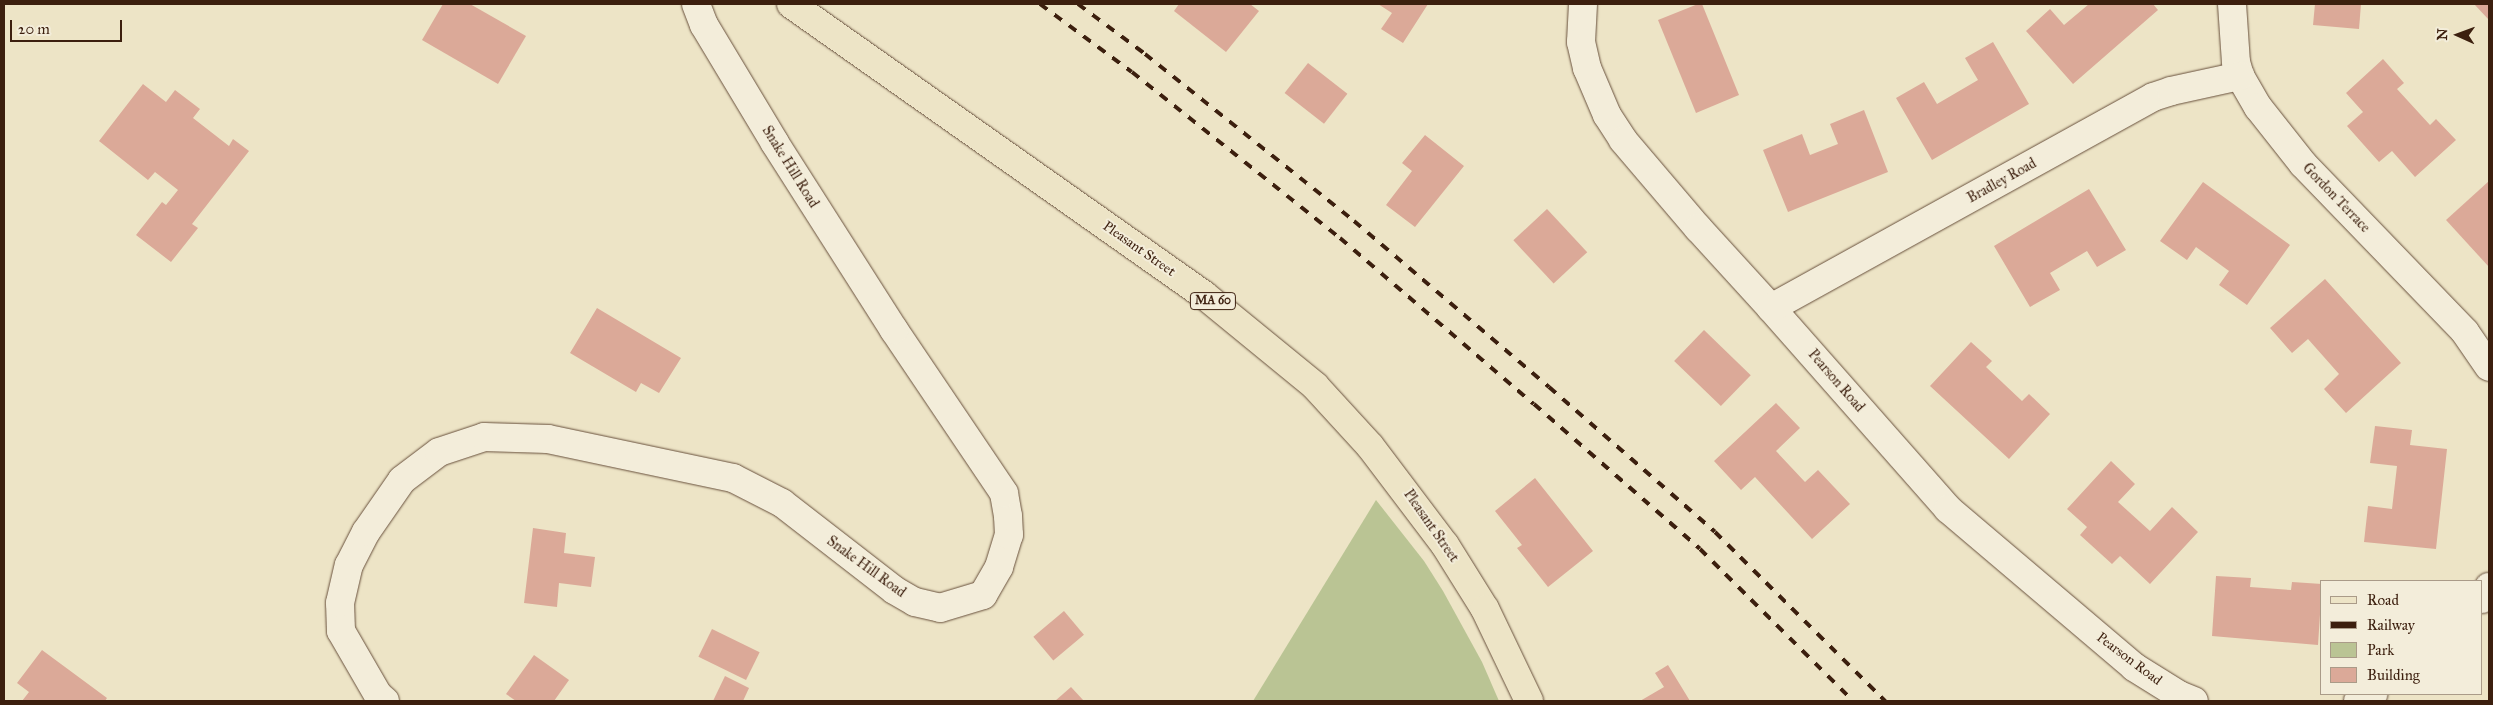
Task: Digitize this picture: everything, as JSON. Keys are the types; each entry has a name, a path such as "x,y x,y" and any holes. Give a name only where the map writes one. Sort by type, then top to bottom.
{"main road":[{"name":"Pleasant Street","path":"791,4 1204,295 1315,386 1370,446 1445,545 1485,609 1529,701"}],"street":[{"name":"Snake Hill Road","path":"385,701 378,695 341,631 340,603 348,565 366,532 402,480 440,452 484,436 548,439 733,478 782,503 894,590 915,602 940,608 983,595 999,567 1009,535 1004,493 894,330 790,167 708,32 696,4"},
{"name":"Pearson Road","path":"1583,4 1581,42 1587,68 1607,115 1623,140 1698,228 1772,308 1948,508 2134,667 2186,698"},
{"name":"Gordon Terrace","path":"2232,4 2234,46 2240,76 2258,107 2303,164 2465,332 2489,367"},
{"name":"Bradley Road","path":"1772,308 2153,97 2171,91 2240,76"},
{"path":"2358,701 2371,695"}],"green space":[{"path":"1376,500 1424,561 1443,591 1482,662 1499,701 1253,701"}],"building":[{"path":"443,4 470,4 526,36 498,84 422,40"},
{"path":"1179,4 1250,4 1259,11 1226,52 1174,11"},
{"path":"1378,4 1428,4 1403,43 1381,29 1392,13"},
{"path":"1702,4 1739,95 1696,113 1658,20"},
{"path":"2089,4 2153,4 2158,10 2073,84 2026,31 2050,9 2064,25"},
{"path":"2315,4 2361,4 2359,29 2313,25"},
{"path":"2474,4 2489,4 2489,20"},
{"path":"1993,42 2029,104 1932,160 1896,98 1924,82 1937,104 1978,80 1965,58"},
{"path":"2383,59 2404,83 2397,89 2430,125 2436,119 2456,140 2415,177 2392,151 2379,162 2347,126 2363,112 2346,93"},
{"path":"1308,63 1347,94 1324,124 1285,93"},
{"path":"143,84 166,102 175,90 200,109 193,118 229,146 233,139 249,151 192,224 198,228 171,262 136,235 162,202 166,205 178,190 155,172 148,180 99,141"},
{"path":"1864,110 1888,172 1788,212 1763,150 1802,134 1810,155 1838,144 1830,124"},
{"path":"1425,135 1464,166 1415,227 1386,205 1412,171 1402,163"},
{"path":"2489,181 2489,267 2446,220"},
{"path":"2203,182 2290,245 2247,305 2219,285 2229,271 2196,247 2187,260 2160,241"},
{"path":"2089,189 2126,250 2097,267 2087,251 2050,273 2060,290 2030,307 1994,246"},
{"path":"1547,209 1587,252 1554,284 1513,240"},
{"path":"2325,279 2401,363 2346,413 2324,389 2339,374 2308,339 2292,353 2270,328"},
{"path":"597,308 681,358 659,393 641,383 636,392 570,353"},
{"path":"1704,330 1751,375 1721,406 1674,361"},
{"path":"1971,342 1992,361 1986,367 2022,401 2029,394 2050,414 2009,459 1930,386"},
{"path":"1776,403 1800,428 1776,451 1805,482 1818,470 1850,504 1812,539 1755,477 1741,490 1714,461"},
{"path":"2375,426 2412,430 2410,445 2447,449 2436,549 2364,542 2368,506 2392,509 2397,466 2370,463"},
{"path":"2111,461 2135,484 2118,502 2150,531 2172,507 2198,532 2150,584 2120,556 2112,564 2080,535 2087,527 2067,509"},
{"path":"1535,478 1593,551 1548,587 1517,548 1522,545 1495,511"},
{"path":"533,528 566,533 564,553 595,557 591,587 559,583 557,607 524,603"},
{"path":"2216,576 2251,578 2250,587 2291,590 2292,582 2320,584 2318,645 2212,636"},
{"path":"1064,611 1084,635 1053,660 1033,637"},
{"path":"712,629 760,652 746,680 698,657"},
{"path":"42,650 107,698 105,701 22,701 29,692 17,683"},
{"path":"534,655 569,680 554,701 516,701 506,694"},
{"path":"1668,665 1690,701 1640,701 1664,687 1655,673"},
{"path":"725,676 749,688 743,701 713,701"},
{"path":"1071,687 1084,701 1055,701"}],"railway":[{"path":"1040,4 1132,72 1340,238 1534,404 1700,549 1853,701"},
{"path":"1078,4 1145,54 1354,221 1549,387 1715,532 1885,701"}]}
